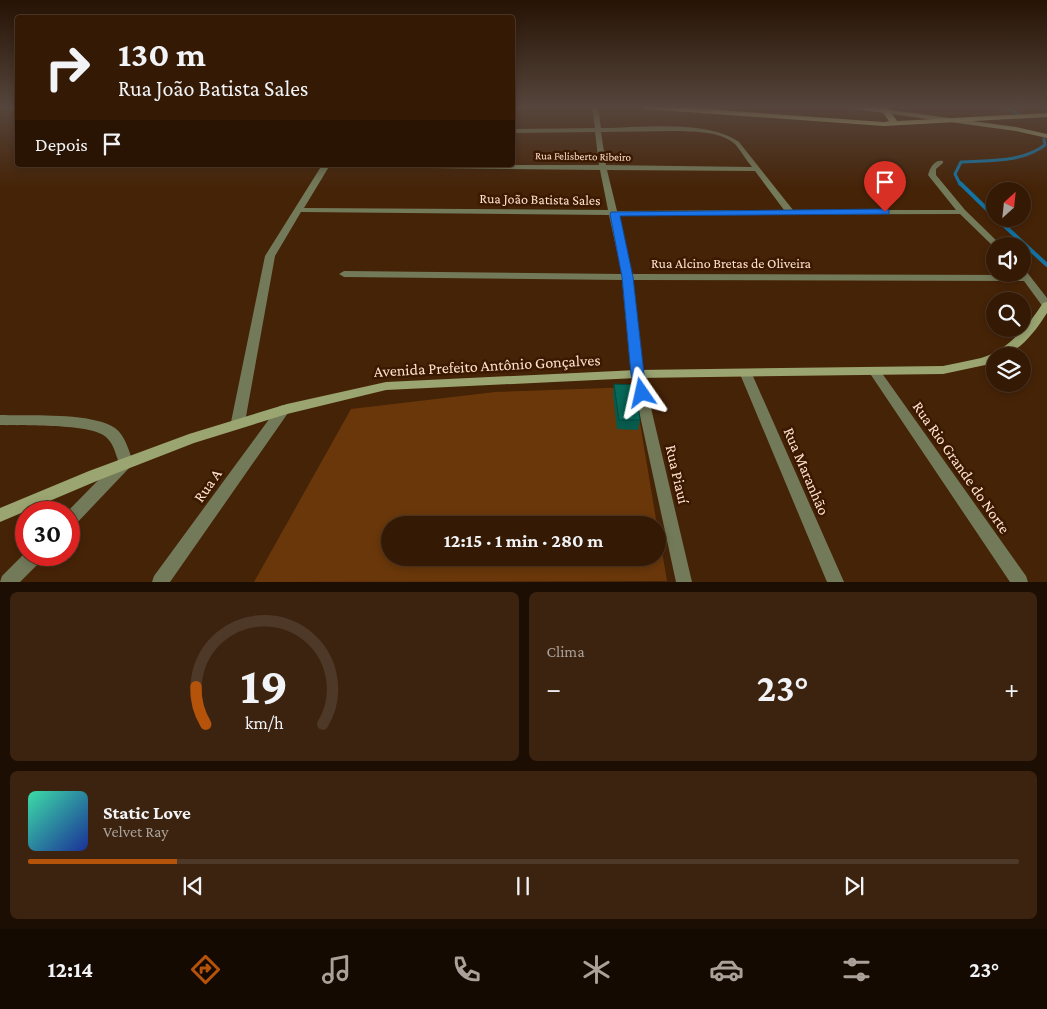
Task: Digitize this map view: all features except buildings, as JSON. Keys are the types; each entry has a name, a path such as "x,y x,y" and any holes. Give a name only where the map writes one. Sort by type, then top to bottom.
{"street":[{"name":"Rua Piauí","path":"598,134 627,277 637,374 684,582"},
{"path":"721,134 730,137 737,143 790,212"},
{"path":"941,162 933,168 932,175 962,212 988,237"},
{"name":"Rua Felisberto Ribeiro","path":"515,166 757,169"},
{"path":"238,422 266,270 277,242 325,167"},
{"name":"Rua João Batista Sales","path":"298,210 614,214 962,212"},
{"name":"Rua Alcino Bretas de Oliveira","path":"344,274 627,277 986,277"},
{"path":"1030,282 1047,305"},
{"name":"Avenida Prefeito Antônio Gonçalves","path":"1012,347 1032,329 1047,305"},
{"name":"Avenida Prefeito Antônio Gonçalves","path":"0,515 126,462 238,422 347,393 386,386 637,374 943,370 986,361"},
{"name":"Rua Rio Grande do Norte","path":"875,372 1020,582"},
{"name":"Rua Maranhão","path":"746,374 836,582"},
{"name":"Rua A","path":"160,582 283,410"},
{"path":"0,420 78,423 98,426 109,431 117,440 126,462 80,510"},
{"path":"8,582 24,566"}],"shaded area":[{"path":"634,387 656,516 381,516 381,566 664,566 667,581 254,582 351,409 495,392"}],"waterway":[{"path":"960,184 955,174 961,162 1004,160 1026,155 1045,145 1044,139"},
{"path":"960,183 986,208"},
{"path":"1007,228 1047,265"}],"route":[{"path":"642,393 637,374 627,277 614,214 885,212"}]}
